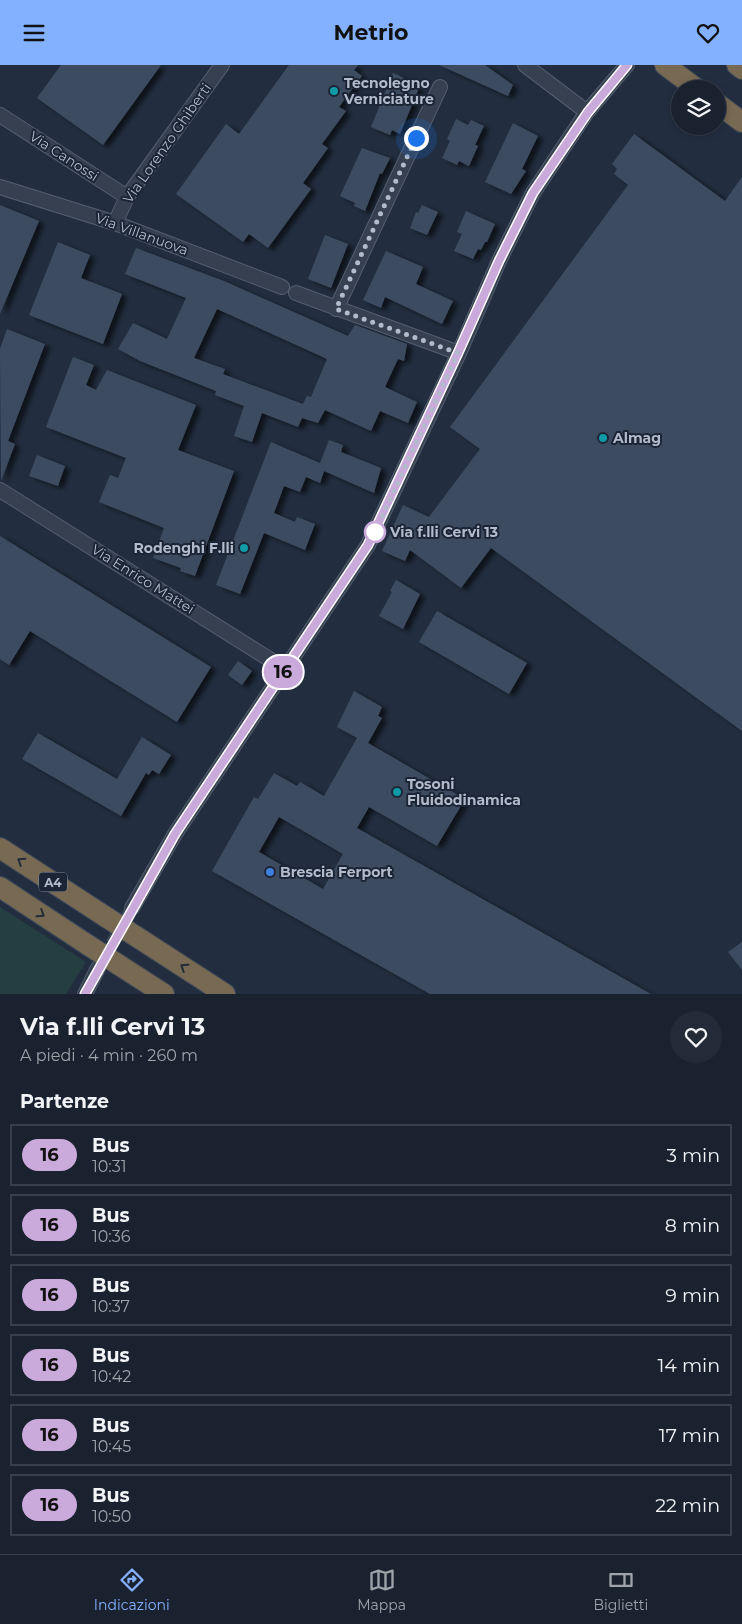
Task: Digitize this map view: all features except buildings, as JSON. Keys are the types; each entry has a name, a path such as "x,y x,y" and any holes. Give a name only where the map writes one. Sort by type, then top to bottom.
{"highway":[{"path":"665,65 685,80"},
{"path":"737,65 742,69"},
{"path":"726,110 742,122"},
{"name":"A4","path":"0,848 225,994"},
{"name":"A4","path":"0,887 164,994"}],"street":[{"name":"Via Lorenzo Ghiberti","path":"115,223 127,197 222,65"},
{"path":"525,65 588,112"},
{"path":"132,908 175,834 336,595 378,527 499,261 533,193 588,112 627,65"},
{"path":"336,309 440,87"},
{"name":"Via Canossi","path":"0,115 127,197"},
{"name":"Via Villanuova","path":"0,187 115,223 282,287"},
{"path":"296,293 458,353"},
{"name":"Via Enrico Mattei","path":"0,490 285,669"},
{"path":"85,994 98,968"}],"green space":[{"path":"0,907 86,962 66,994 0,994"}],"tunnel":[{"path":"102,962 132,908"}],"bus line":[{"name":"16","path":"85,994 175,834 368,545 378,527 499,261 533,193 588,112 627,65"}],"place":[{"name":"Tecnolegno Verniciature","path":"334,91"},
{"name":"Almag","path":"603,438"},
{"name":"Via f.lli Cervi 13","path":"375,532"},
{"name":"Rodenghi F.lli","path":"244,548"},
{"name":"Tosoni Fluidodinamica","path":"397,792"},
{"name":"Brescia Ferport","path":"270,872"}],"route":[{"path":"375,532 373,536 458,353 336,309 416,138"}]}
